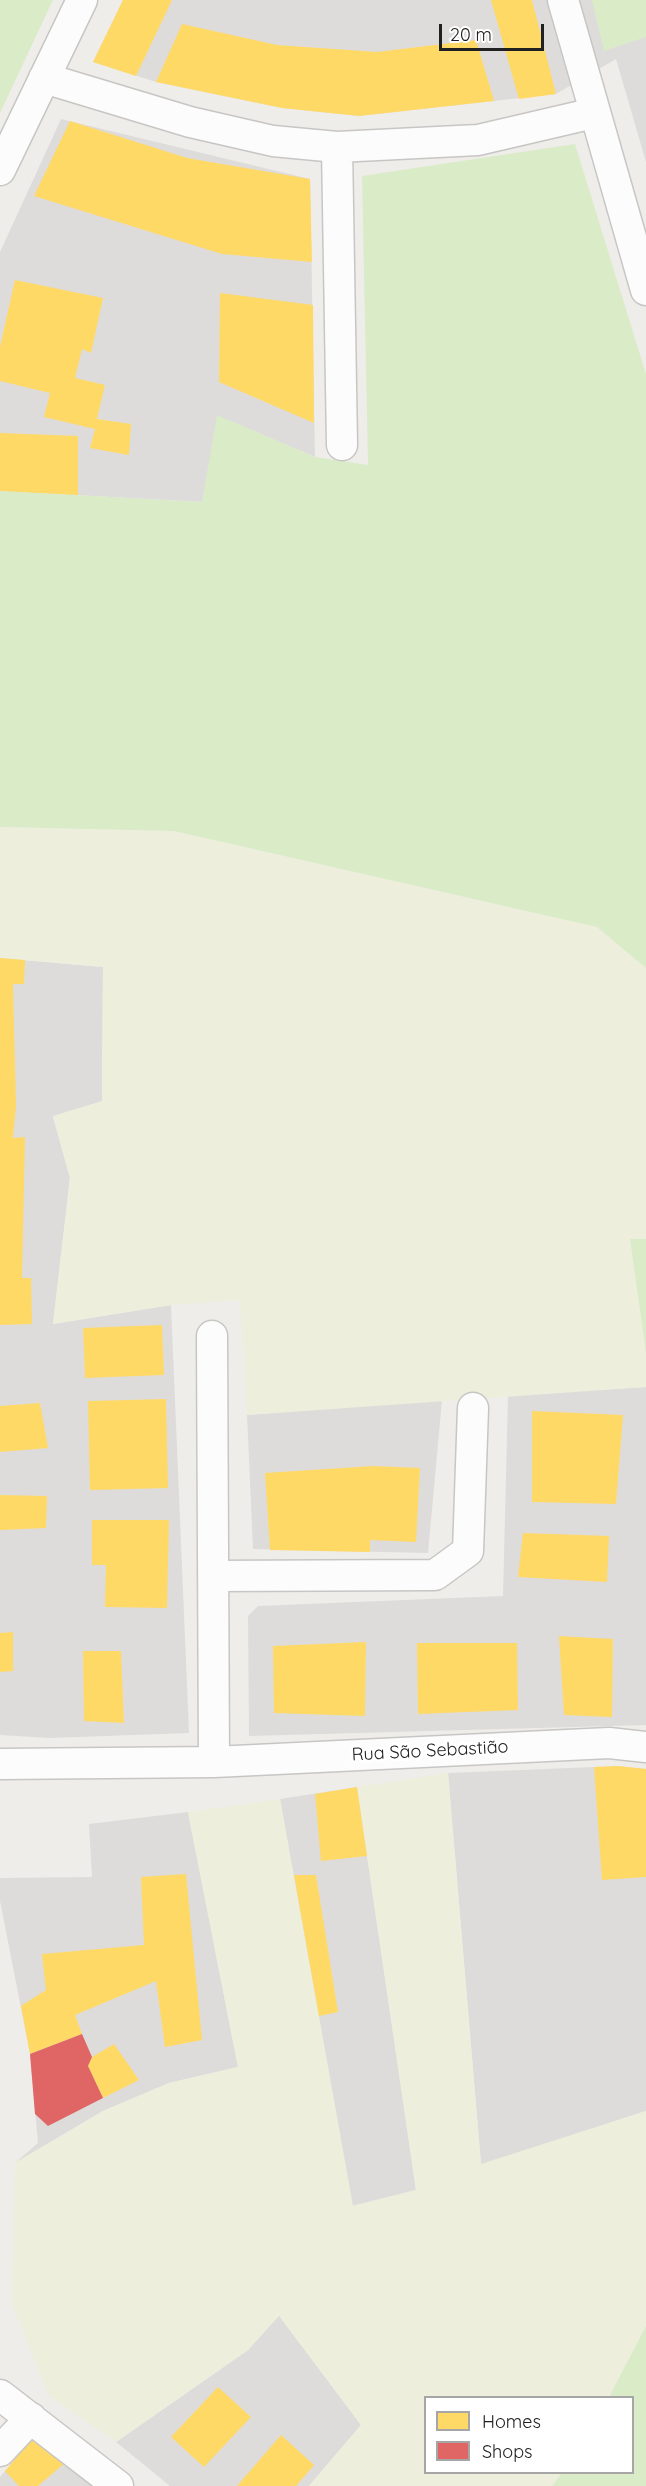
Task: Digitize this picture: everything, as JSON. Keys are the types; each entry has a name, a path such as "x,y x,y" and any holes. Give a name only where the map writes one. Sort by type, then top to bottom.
{"street":[{"path":"0,170 82,0"},
{"path":"563,0 646,290"},
{"path":"44,78 190,122 273,141 337,147 478,140 594,113"},
{"path":"337,147 342,445"},
{"path":"212,1336 214,1761"},
{"path":"214,1576 435,1575 468,1551 473,1408"},
{"name":"Rua São Sebastião","path":"0,1764 214,1761 609,1743 646,1747"},
{"path":"0,2395 118,2486"},
{"path":"0,2451 31,2418"}],"shaded area":[{"path":"123,0 646,0 646,162 616,59 556,94 359,116 282,108 156,82 93,62"},
{"path":"61,119 310,179 315,457 218,416 203,502 0,491 0,252"},
{"path":"0,958 103,967 102,1102 53,1117 70,1178 53,1324 171,1305 189,1733 51,1738 0,1735"},
{"path":"646,1387 646,1725 249,1736 248,1616 258,1606 503,1596 508,1395"},
{"path":"442,1400 428,1553 253,1549 247,1415"},
{"path":"618,1766 646,1769 646,2111 481,2165 448,1773"},
{"path":"357,1787 416,2190 352,2206 280,1799"},
{"path":"188,1812 238,2067 169,2083 103,2111 15,2163 38,2143 30,2054 0,1901 0,1878 92,1877 89,1824"},
{"path":"279,2315 361,2425 309,2486 170,2486 116,2442 248,2350"},
{"path":"34,2436 96,2486 0,2486 0,2477"}],"green space":[{"path":"0,0 53,0 0,113"},
{"path":"592,0 646,0 646,37 604,51"},
{"path":"575,144 646,374 646,968 597,927 174,831 0,827 0,491 202,502 217,415 315,457 368,465 362,176"},
{"path":"0,827 174,831 597,927 646,968 646,1239 630,1239 646,1353 646,1387 247,1415 240,1300 171,1305 53,1324 70,1178 53,1116 102,1101 103,967 0,958"},
{"path":"630,1239 646,1239 646,1353"},
{"path":"448,1773 481,2164 646,2111 646,2326 610,2396 424,2396 424,2474 561,2474 552,2486 309,2486 361,2425 279,2316 248,2350 116,2442 48,2395 12,2304 15,2163 103,2111 169,2083 238,2067 188,1812 280,1799 353,2206 416,2190 357,1787"},
{"path":"646,2326 646,2486 552,2486 561,2474 634,2474 634,2396 610,2396"}],"building: Homes":[{"path":"123,0 172,0 136,76 93,62"},
{"path":"491,0 532,0 556,94 519,99"},
{"path":"182,24 277,45 377,52 476,40 494,101 359,116 282,108 156,82"},
{"path":"70,121 187,158 310,179 312,262 222,254 34,196"},
{"path":"15,280 103,298 91,353 82,349 75,378 105,385 97,419 131,424 129,455 90,448 95,429 44,417 50,393 0,381 0,347"},
{"path":"220,293 313,305 314,423 219,382"},
{"path":"0,433 78,436 78,495 0,491"},
{"path":"0,958 25,960 24,984 13,984 16,1106 13,1138 25,1137 22,1278 31,1278 32,1324 0,1325"},
{"path":"162,1325 164,1375 85,1378 83,1328"},
{"path":"166,1399 168,1488 90,1490 88,1401"},
{"path":"40,1403 48,1448 0,1452 0,1406"},
{"path":"532,1411 623,1415 616,1504 532,1502"},
{"path":"373,1466 420,1468 416,1542 370,1540 370,1552 270,1550 265,1473"},
{"path":"0,1495 47,1496 46,1528 0,1530"},
{"path":"92,1520 169,1520 167,1608 105,1607 106,1565 92,1565"},
{"path":"523,1533 609,1536 607,1582 518,1577"},
{"path":"13,1632 13,1671 0,1672 0,1633"},
{"path":"559,1636 613,1639 612,1717 564,1715"},
{"path":"366,1642 365,1716 274,1713 273,1646"},
{"path":"417,1643 517,1643 518,1710 418,1714"},
{"path":"83,1651 121,1651 124,1723 84,1721"},
{"path":"618,1766 646,1769 646,1877 602,1880 594,1767"},
{"path":"357,1787 367,1856 321,1861 315,1794"},
{"path":"186,1874 202,2040 165,2047 156,1981 75,2015 82,2034 30,2054 21,2006 46,1990 42,1954 144,1945 141,1877"},
{"path":"294,1875 316,1875 338,2012 319,2016"},
{"path":"114,2044 139,2080 103,2098 88,2066 92,2057"},
{"path":"218,2387 251,2417 204,2467 171,2437"},
{"path":"281,2435 314,2465 296,2486 237,2486"},
{"path":"34,2436 66,2462 38,2486 19,2486 5,2471"}],"building: Shops":[{"path":"82,2034 92,2057 88,2066 103,2098 48,2126 35,2114 30,2054"}]}
